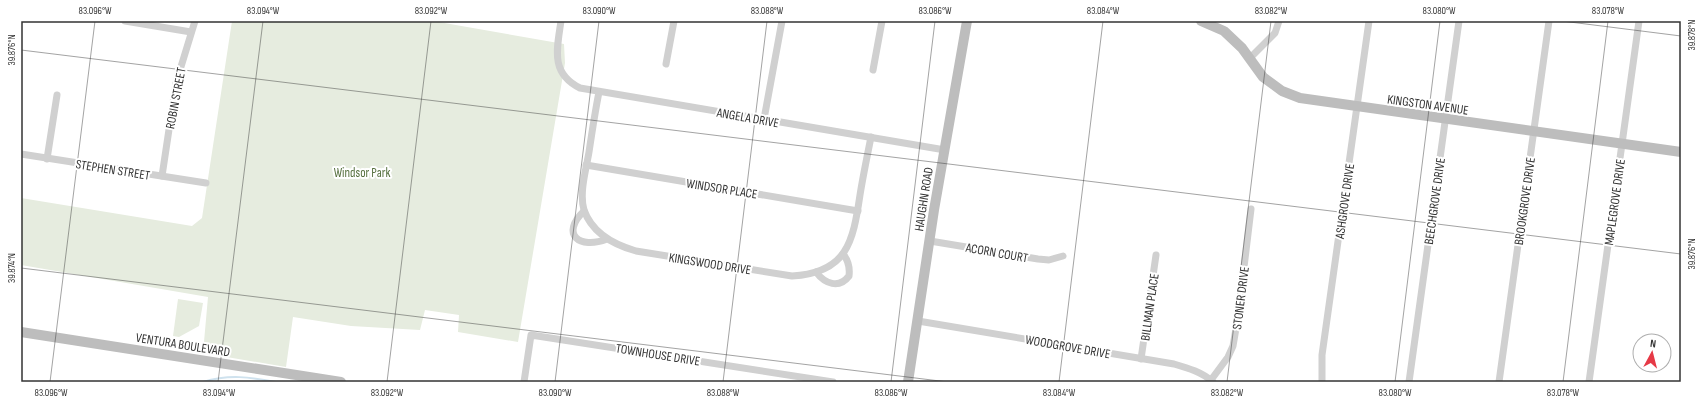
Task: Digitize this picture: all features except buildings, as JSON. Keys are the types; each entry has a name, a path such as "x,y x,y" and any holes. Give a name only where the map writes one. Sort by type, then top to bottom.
{"street":[{"path":"125,21 191,32"},
{"name":"ROBIN STREET","path":"162,176 176,83 194,21"},
{"name":"ANGELA DRIVE","path":"561,21 557,58 560,69 563,75 574,85 580,88 944,150"},
{"path":"666,64 674,21"},
{"path":"764,119 782,21"},
{"path":"873,70 882,21"},
{"name":"HAUGHN ROAD","path":"908,382 944,150 967,21"},
{"name":"KINGSTON AVENUE","path":"1201,21 1224,31 1234,39 1263,77 1290,94 1312,101 1681,152"},
{"path":"1250,58 1275,32 1280,21"},
{"name":"ASHGROVE DRIVE","path":"1322,382 1322,355 1369,21"},
{"name":"BEECHGROVE DRIVE","path":"1409,382 1459,21"},
{"name":"BROOKGROVE DRIVE","path":"1499,382 1549,21"},
{"name":"MAPLEGROVE DRIVE","path":"1589,382 1639,21"},
{"path":"599,92 586,165 584,211 578,218 574,233 578,240 591,243 607,239"},
{"path":"47,159 57,95"},
{"name":"KINGSWOOD DRIVE","path":"584,211 596,228 607,239 623,247 636,251 779,274 798,276 816,272 828,266 843,254 854,233 870,137"},
{"name":"STEPHEN STREET","path":"21,154 206,183"},
{"name":"WINDSOR PLACE","path":"586,165 858,211"},
{"name":"STONER DRIVE","path":"1212,381 1228,357 1233,346 1251,209"},
{"name":"ACORN COURT","path":"930,240 1044,260 1063,256"},
{"path":"816,272 820,278 828,283 834,284 843,282 849,276 846,258 843,254"},
{"name":"BILLMAN PLACE","path":"1141,359 1156,256"},
{"name":"WOODGROVE DRIVE","path":"918,321 1191,369 1212,381"},
{"name":"VENTURA BOULEVARD","path":"21,332 341,382"},
{"name":"TOWNHOUSE DRIVE","path":"524,382 531,335 833,382"}],"green space":[{"name":"Windsor Park","path":"232,21 433,21 564,44 565,63 518,342 458,332 459,315 425,310 420,330 351,326 293,317 286,367 203,353 208,297 21,265 21,198 192,226 202,218"},
{"path":"178,299 203,303 199,326 179,337 173,336"}],"waterway":[{"path":"203,382 231,377 276,382"}]}
